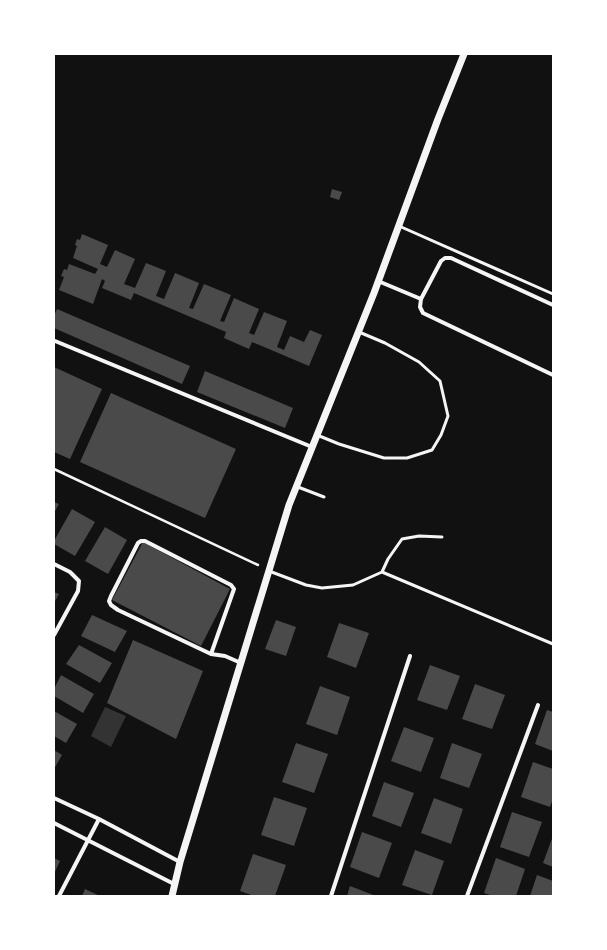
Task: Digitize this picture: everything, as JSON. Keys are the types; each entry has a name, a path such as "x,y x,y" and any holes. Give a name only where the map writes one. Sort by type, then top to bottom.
{"street":[{"path":"172,896 180,862 289,505 359,332 438,118 464,54"},
{"path":"553,305 451,258 445,258 441,261 421,299 420,307 423,313 553,375"},
{"path":"378,281 421,299"},
{"path":"55,340 312,448"},
{"path":"211,654 234,589 231,585 145,541 141,541 138,543 111,596 110,601 112,605 118,610 211,654 225,656 241,663"},
{"path":"54,564 70,572 79,581 78,591 54,635"},
{"path":"331,896 410,656"},
{"path":"467,896 538,705"},
{"path":"54,798 99,819 180,862"},
{"path":"59,896 99,819"},
{"path":"54,823 174,884"}],"lane":[{"path":"399,226 553,294"},
{"path":"317,435 339,444 384,458 407,458 432,450 441,435 448,416 440,381 419,362 385,343 359,332"},
{"path":"297,487 324,497"},
{"path":"269,571 306,585 322,588 353,585 382,572 388,559 402,539 419,536 442,536"},
{"path":"382,572 553,644"}],"path":[{"path":"54,469 269,571"}],"shaded area":[{"path":"105,707 126,716 111,747 91,736"}],"building":[{"path":"332,189 342,192 339,200 330,197"},
{"path":"82,234 108,245 100,264 107,267 115,250 135,259 124,284 135,288 146,263 166,271 156,296 164,299 175,273 199,283 189,308 193,309 204,284 231,295 220,321 224,322 234,298 259,309 249,333 254,335 264,312 287,321 277,347 284,350 290,336 304,342 310,330 322,335 309,366 252,342 249,349 224,338 226,332 134,293 131,300 102,288 105,281 102,279 93,304 59,290 64,277 61,276 64,269 67,270 69,264 95,274 98,269 73,258 77,246 75,245 77,239 80,240"},
{"path":"57,309 190,366 182,384 54,328 54,316"},
{"path":"54,367 102,389 70,459 54,452"},
{"path":"205,371 293,408 285,428 197,392"},
{"path":"111,393 236,449 205,518 80,462"},
{"path":"54,502 59,504 54,513"},
{"path":"72,509 95,522 75,556 54,544 54,541"},
{"path":"105,527 127,540 108,574 85,561"},
{"path":"143,542 230,589 201,646 112,600"},
{"path":"54,592 59,594 54,603"},
{"path":"92,615 127,631 115,652 81,636"},
{"path":"276,620 296,627 286,656 265,649"},
{"path":"339,623 369,633 356,668 327,657"},
{"path":"133,640 203,671 176,739 107,703"},
{"path":"79,645 112,663 100,683 66,664"},
{"path":"430,665 460,676 447,710 417,700"},
{"path":"61,675 94,694 83,713 54,696 54,689"},
{"path":"475,684 505,695 492,729 462,719"},
{"path":"320,686 350,697 337,735 306,724"},
{"path":"547,710 553,712 553,751 535,744"},
{"path":"54,711 77,724 66,743 54,736"},
{"path":"404,727 434,738 421,772 391,761"},
{"path":"296,743 328,754 314,793 282,782"},
{"path":"452,743 482,754 469,788 440,778"},
{"path":"54,750 62,755 54,769"},
{"path":"533,762 553,769 553,799 550,807 521,797"},
{"path":"384,782 414,793 401,827 372,816"},
{"path":"274,797 307,808 294,846 261,835"},
{"path":"434,798 463,809 451,844 421,833"},
{"path":"512,812 542,822 529,857 500,847"},
{"path":"362,832 392,843 379,878 350,867"},
{"path":"553,836 553,867 543,863"},
{"path":"415,850 444,861 432,895 402,885"},
{"path":"253,854 286,865 275,896 254,896 240,891"},
{"path":"54,858 60,861 54,874"},
{"path":"496,858 525,869 516,896 493,896 484,893"},
{"path":"537,875 553,881 553,896 530,896"},
{"path":"350,886 376,896 347,896"},
{"path":"85,889 100,896 82,896"}]}
